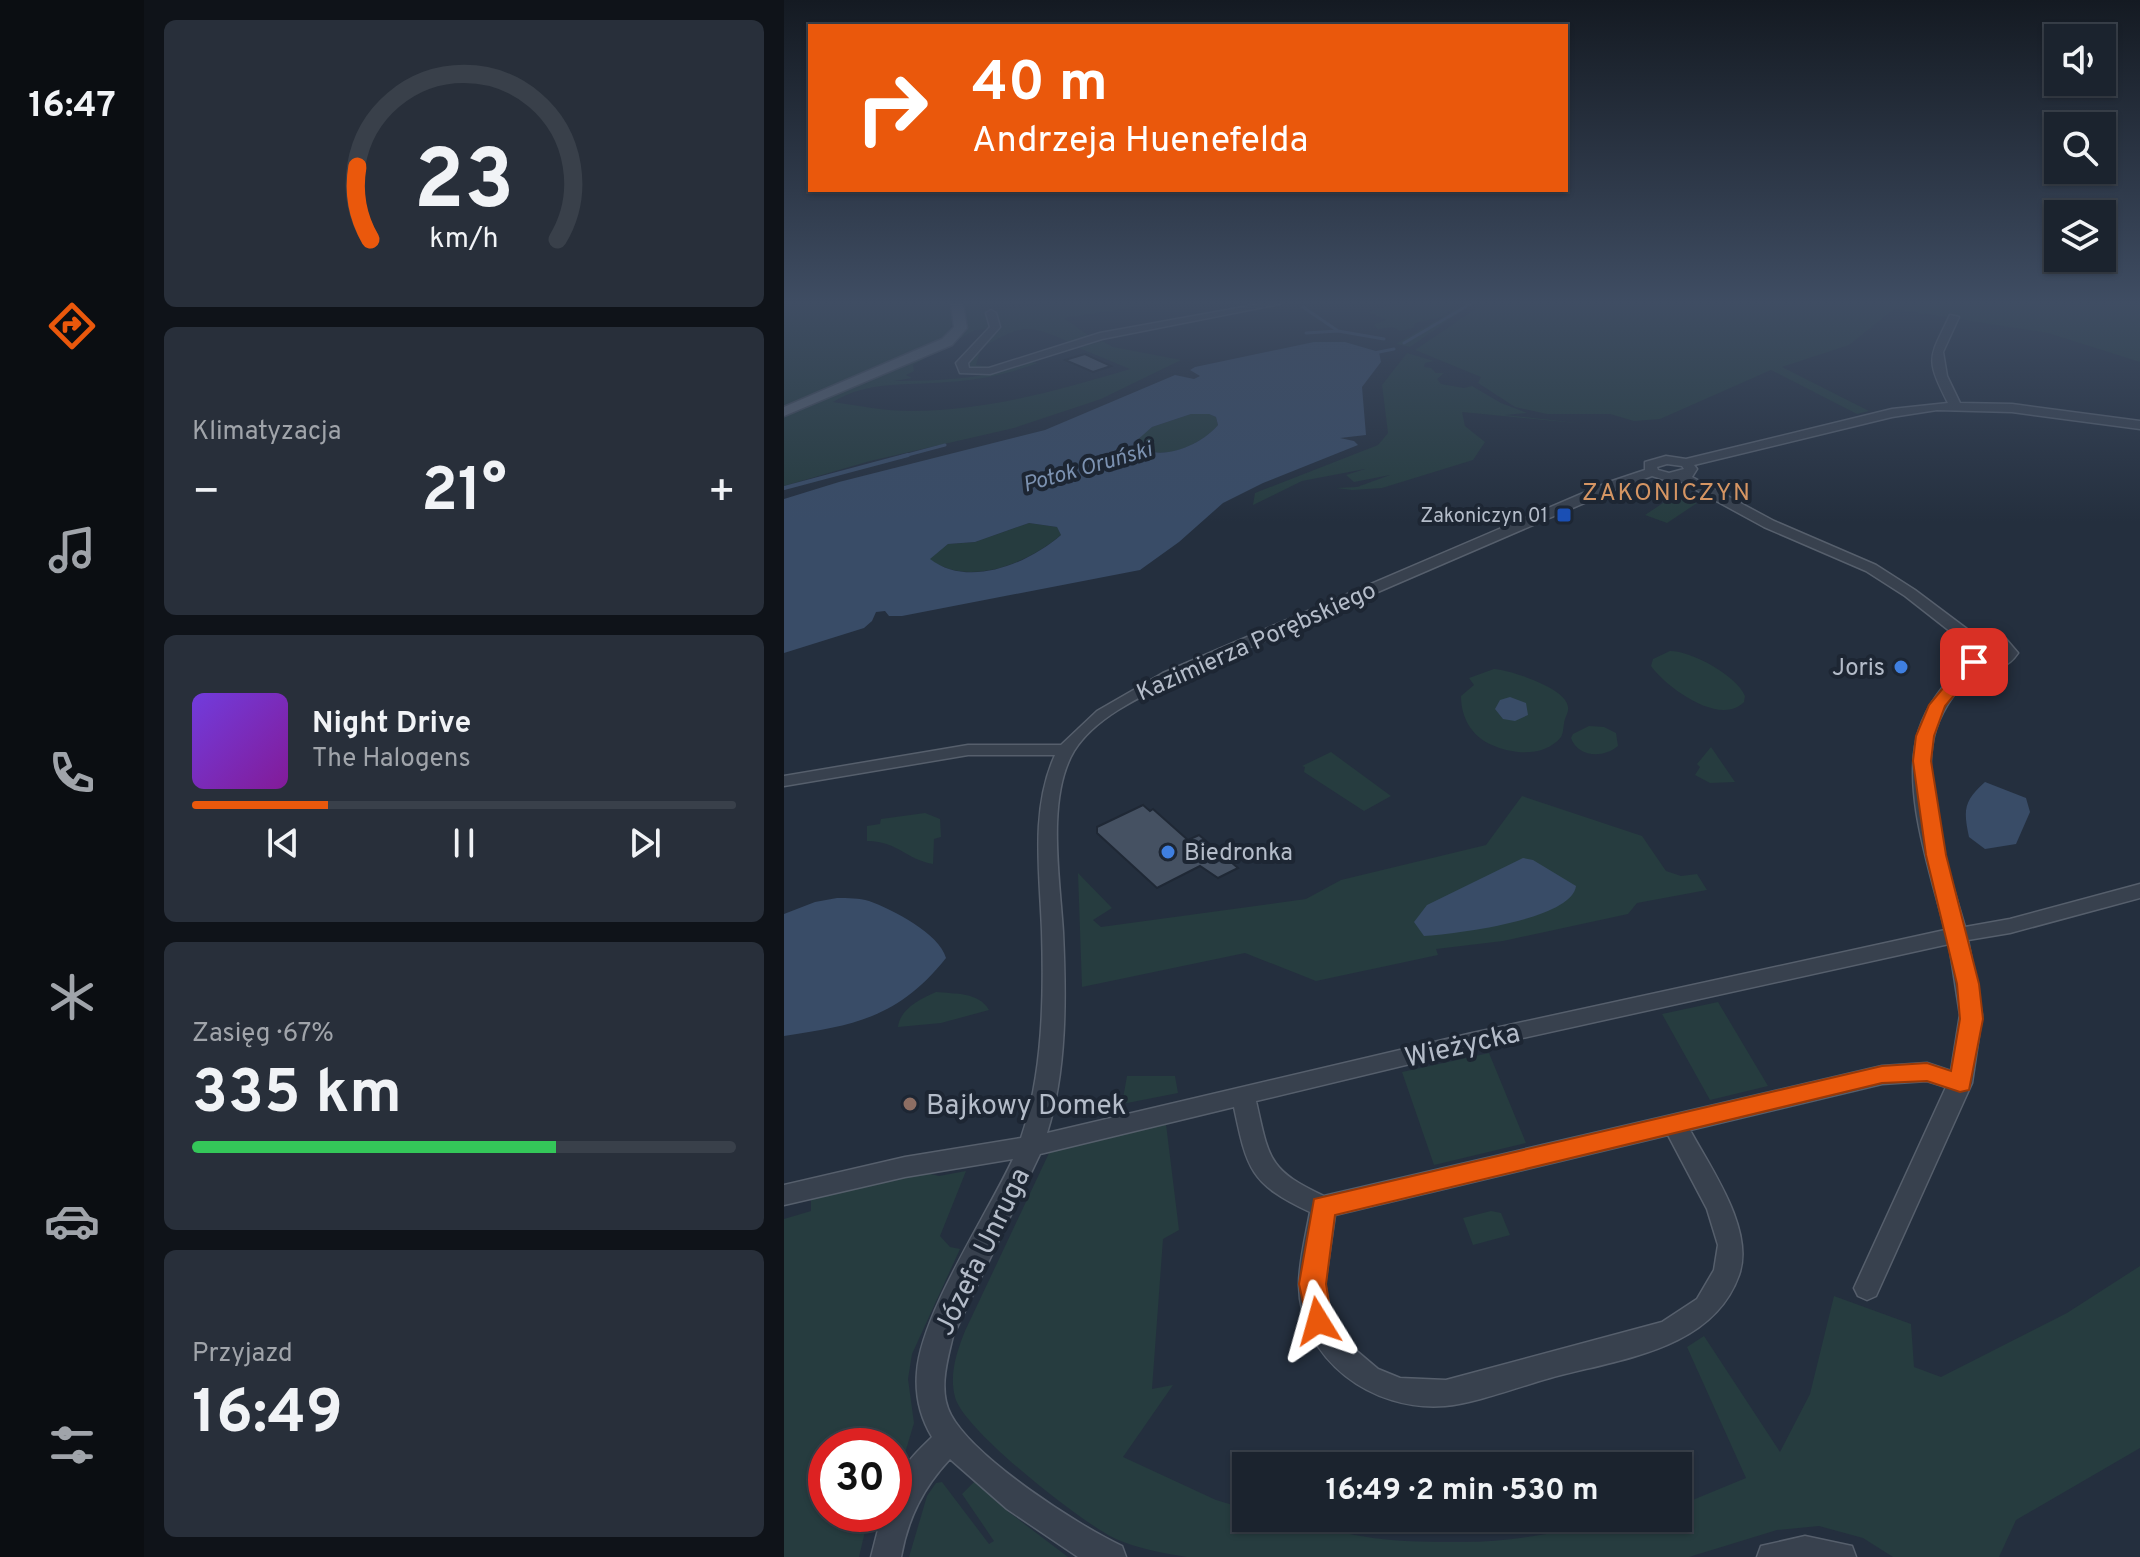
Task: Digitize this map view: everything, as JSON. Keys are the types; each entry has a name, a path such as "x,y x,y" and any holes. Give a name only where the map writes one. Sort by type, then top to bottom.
{"main road":[{"path":"784,412 866,377"}],"street":[{"path":"1944,377 1956,406"},
{"name":"Kazimierza Porębskiego","path":"1031,1146 1046,1075 1051,1015 1049,796 1066,750 1120,702 1143,689 1575,501 1652,472 1662,476 1892,413 1956,406 2012,408 2140,425"},
{"path":"1684,470 1769,524 1871,568 1967,637"},
{"path":"1967,637 1992,639 2010,653 2004,662 1974,662 1956,651 1955,645 1959,640 1967,637"},
{"path":"1867,1288 1960,1083 1972,1019 1968,984 1936,855 1922,761 1925,736 1937,705 1974,662"},
{"path":"784,781 968,750 1066,750"},
{"name":"Wieżycka","path":"784,1195 905,1167 1031,1146 1468,1042 2010,926 2140,891"},
{"path":"1243,1096 1261,1169 1280,1188 1323,1207 1882,1075 1927,1072 1960,1083"},
{"path":"1323,1207 1312,1284 1318,1321 1342,1356 1368,1378 1400,1391 1446,1393 1669,1333 1706,1307 1727,1273 1731,1245 1719,1208 1675,1125"},
{"name":"Józefa Unruga","path":"1031,1146 1023,1169 937,1340 930,1392 941,1425 993,1478 1072,1537 1111,1557"},
{"path":"886,1557 904,1492 927,1460 951,1438"},
{"path":"1772,1557 1805,1551 1841,1557"}],"green space":[{"path":"784,377 855,377 784,407"},
{"path":"872,377 912,378 894,381 986,377 874,387 833,402 902,411 940,410 1050,392 1103,377 1147,377 1101,399 1014,428 870,461 784,486 784,415"},
{"path":"1389,377 1440,377 1437,379 1441,384 1464,388 1472,386 1501,403 1527,413 1505,415 1586,424 1462,412 1465,426 1485,442 1473,460 1382,488 1336,488 1357,487 1390,475 1354,482 1346,475 1365,469 1302,481 1253,505 1255,493 1378,445 1388,433 1382,385"},
{"path":"1481,377 1756,377 1660,419 1634,421 1610,414 1547,414 1515,407 1478,383"},
{"path":"1784,377 1801,377 1869,411 1857,414"},
{"path":"1191,414 1209,414 1216,417 1218,425 1201,440 1178,450 1154,452 1134,441 1152,427"},
{"path":"1675,495 1697,503 1667,523 1645,515"},
{"path":"1029,523 1057,527 1061,535 1015,563 980,572 945,567 929,559 948,544 975,542"},
{"path":"1670,651 1690,655 1724,673 1740,688 1745,696 1744,702 1721,710 1681,693 1651,666 1653,659"},
{"path":"1494,669 1537,681 1565,700 1568,710 1563,733 1554,744 1537,751 1518,752 1492,745 1473,731 1465,718 1461,696 1474,685 1469,678"},
{"path":"1589,726 1604,727 1616,733 1618,746 1599,754 1579,749 1571,738"},
{"path":"1711,747 1735,782 1710,783 1695,775 1700,767 1697,764"},
{"path":"1331,752 1391,796 1364,811 1304,772 1305,767 1302,766"},
{"path":"1522,796 1642,836 1666,871 1681,876 1697,874 1707,890 1637,903 1628,914 1503,941 1436,949 1438,955 1316,981 1245,953 1082,987 1078,873 1112,908 1093,920 1101,927 1306,899 1341,880 1486,845"},
{"path":"925,813 940,819 941,837 934,839 933,864 887,844 867,841 867,826 880,824 881,819"},
{"path":"936,992 973,997 989,1010 941,1023 898,1027 907,1010"},
{"path":"1718,1002 1768,1086 1710,1100 1662,1014"},
{"path":"1489,1053 1526,1143 1434,1165 1402,1072"},
{"path":"1127,1076 1175,1076 1178,1093 1122,1104"},
{"path":"1166,1124 1179,1230 1163,1239 1152,1389 1173,1385 1123,1457 1232,1505 1232,1532 1341,1532 1416,1542 1459,1542 1514,1539 1559,1532 1692,1532 1692,1500 1746,1478 1687,1347 1704,1336 1780,1452 1810,1394 1834,1296 1911,1324 1914,1367 1941,1377 2067,1313 2140,1266 2140,1448 2016,1520 1999,1557 1893,1557 1863,1538 1819,1526 1777,1530 1689,1557 1187,1557 1133,1545 1100,1530 1026,1475 963,1412 953,1388 953,1371 965,1331 1050,1151"},
{"path":"966,1171 940,1236 950,1247 960,1249 912,1354 908,1379 914,1423 912,1430 808,1428 808,1532 865,1532 859,1557 784,1557 784,1219 811,1211 811,1196 927,1173 939,1176"},
{"path":"1491,1211 1501,1213 1510,1235 1473,1245 1463,1218"},
{"path":"975,1481 1006,1510 1068,1557 909,1557 927,1496 936,1483 942,1482 989,1544 994,1541 962,1494"}],"water":[{"name":"Potok Oruński","path":"1171,377 1370,377 1362,387 1366,435 1340,438 1358,445 1263,483 1223,503 1179,542 1140,570 902,616 876,612 864,628 784,653 784,499 1045,430","holes":["1191,414 1216,417 1218,425 1201,439 1178,450 1154,452 1135,442 1152,427","1029,523 1057,527 1061,535 1048,545 1033,555 998,569 962,572 930,559 948,544 975,542"]},
{"path":"1510,697 1526,703 1528,715 1515,721 1503,719 1495,709 1500,700"},
{"path":"1985,782 2026,798 2030,812 2016,844 1985,849 1969,837 1967,806"},
{"path":"1523,858 1533,860 1576,886 1570,898 1534,916 1459,932 1424,936 1414,922 1427,905"},
{"path":"837,898 869,901 902,916 935,940 946,958 910,994 874,1015 833,1028 784,1036 784,914 815,902"}],"building":[{"name":"Biedronka","path":"1143,805 1150,811 1153,809 1188,840 1199,835 1238,868 1218,878 1200,866 1157,888 1097,833 1097,827"}],"waterway":[{"path":"900,457 945,445"},
{"path":"784,488 908,455"}],"place":[{"name":"Zakoniczyn 01","path":"1564,515"},
{"name":"Joris","path":"1901,667"},
{"name":"Biedronka","path":"1168,852"},
{"name":"Bajkowy Domek","path":"910,1104"}],"district":[{"name":"ZAKONICZYN","path":"1667,492"}],"route":[{"path":"1318,1321 1312,1284 1323,1207 1882,1075 1927,1072 1960,1083 1972,1019 1968,984 1936,855 1922,761 1925,736 1937,705 1974,662"}]}
